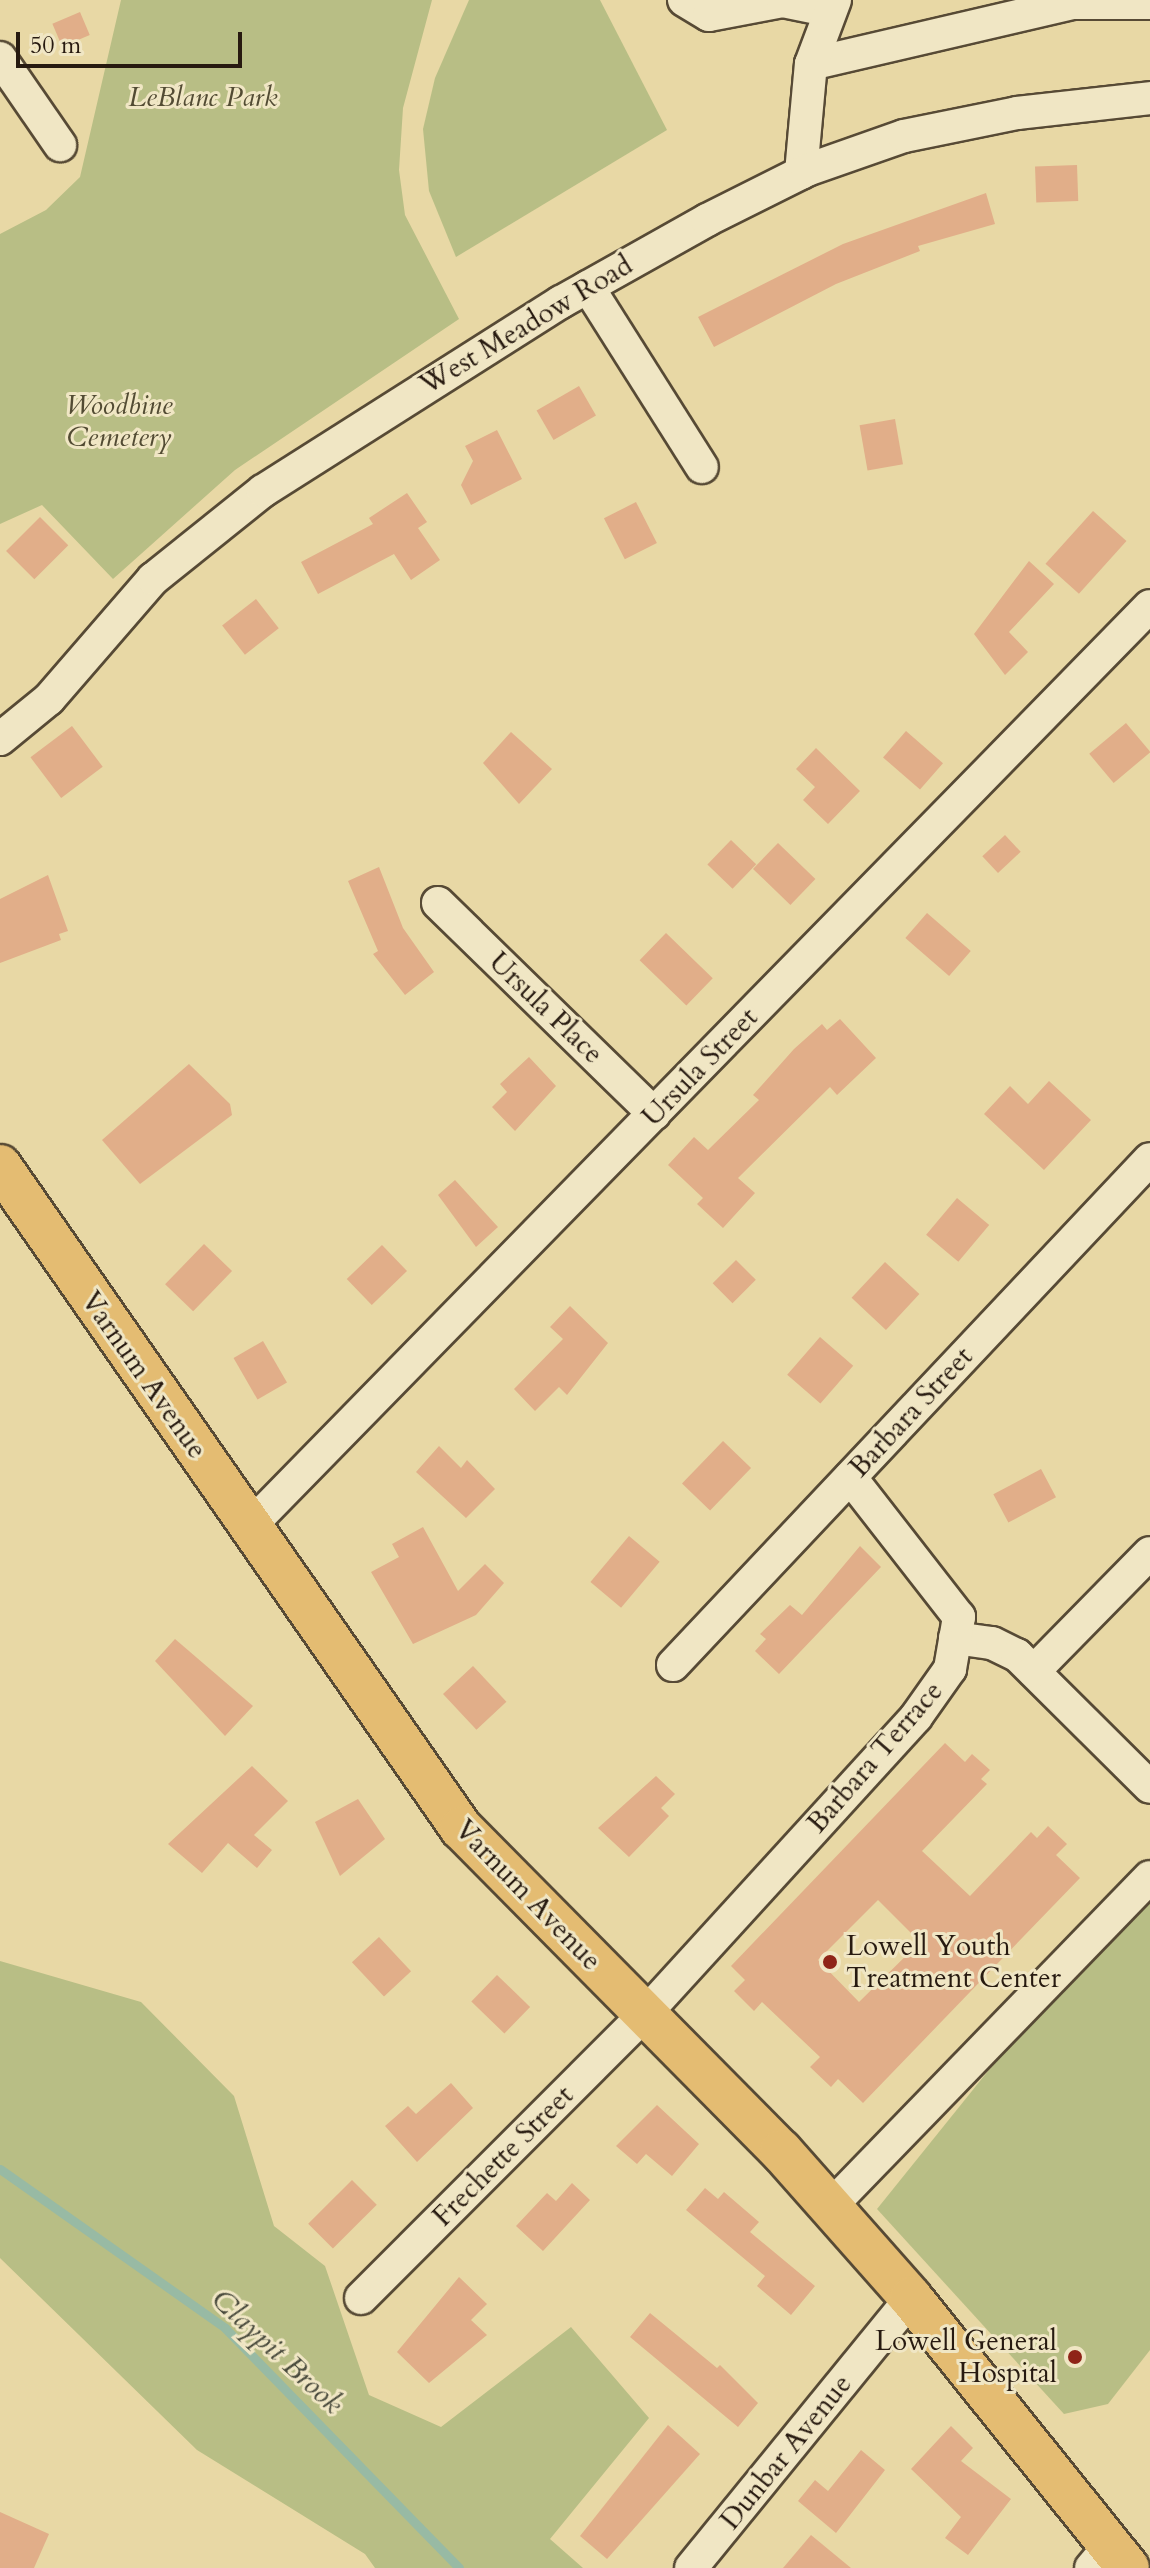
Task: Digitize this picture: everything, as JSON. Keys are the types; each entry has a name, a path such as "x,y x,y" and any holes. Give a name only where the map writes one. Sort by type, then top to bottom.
{"main road":[{"name":"Varnum Avenue","path":"0,1166 461,1828 831,2206 911,2298 1110,2560"}],"street":[{"path":"684,0 709,15 783,1 831,5 811,64 801,173"},
{"path":"811,64 1073,3 1150,3"},
{"path":"0,58 60,145"},
{"name":"West Meadow Road","path":"0,739 49,699 153,579 263,491 588,287 801,173 904,136 1017,113 1150,98"},
{"path":"588,287 702,467"},
{"name":"Ursula Street","path":"249,1527 1150,606"},
{"name":"Ursula Place","path":"438,903 654,1114"},
{"name":"Barbara Street","path":"673,1665 1150,1159"},
{"name":"Barbara Terrace","path":"645,2014 916,1717 950,1669 959,1617 850,1477"},
{"path":"1034,1671 1150,1553"},
{"path":"955,1638 1006,1648 1034,1671 1150,1787"},
{"path":"831,2206 1150,1877"},
{"name":"Frechette Street","path":"361,2298 645,2014"},
{"name":"Dunbar Avenue","path":"691,2568 911,2298"}],"green space":[{"path":"121,0 432,0 403,108 399,170 405,215 459,319 235,470 113,579 42,505 0,524 0,234 46,210 80,177"},
{"path":"469,0 600,0 667,130 456,257 429,191 423,129 435,78"},
{"name":"Lowell General Hospital","path":"1150,1895 1150,2350 1108,2404 1064,2414 877,2209 1017,2035"},
{"path":"0,1961 141,2002 234,2096 274,2226 325,2266 369,2395 441,2427 571,2327 649,2418 550,2539 583,2568 375,2568 365,2554 197,2450 0,2258"}],"building":[{"path":"80,12 90,35 62,47 52,24"},
{"path":"1077,165 1078,201 1036,202 1035,166"},
{"path":"986,193 995,224 918,246 920,251 836,284 714,347 698,317 843,244"},
{"path":"579,386 596,415 554,440 537,411"},
{"path":"895,419 903,464 868,471 860,425"},
{"path":"497,430 522,479 471,505 461,485 473,461 465,446"},
{"path":"407,493 427,522 418,528 440,560 411,580 394,554 318,594 301,562 373,524 369,518"},
{"path":"636,502 657,543 625,559 604,518"},
{"path":"1093,511 1126,541 1079,594 1045,564"},
{"path":"40,517 68,545 34,579 6,551"},
{"path":"1029,561 1054,584 1009,632 1028,652 1005,675 974,634"},
{"path":"256,599 279,628 245,655 222,625"},
{"path":"1126,723 1150,752 1114,783 1089,754"},
{"path":"72,726 103,767 61,798 30,757"},
{"path":"906,731 943,763 920,790 883,757"},
{"path":"511,732 552,769 519,804 483,763"},
{"path":"816,748 860,791 828,824 803,800 815,787 796,769"},
{"path":"1005,835 1021,852 998,873 982,856"},
{"path":"731,840 756,864 733,889 707,864"},
{"path":"778,843 815,879 790,905 753,869"},
{"path":"379,867 403,928 434,972 405,995 373,954 378,951 348,881"},
{"path":"48,875 68,931 59,934 61,940 0,963 0,899"},
{"path":"927,913 971,951 949,976 905,938"},
{"path":"666,933 713,978 686,1005 640,960"},
{"path":"840,1019 876,1058 837,1095 830,1087 738,1178 755,1193 723,1228 697,1204 703,1198 668,1165 694,1137 708,1150 759,1100 753,1095 794,1049 822,1024 827,1030"},
{"path":"529,1057 556,1086 515,1131 492,1107 507,1092 500,1084"},
{"path":"189,1064 230,1104 232,1115 140,1184 102,1140"},
{"path":"1049,1081 1091,1120 1044,1170 984,1114 1010,1086 1028,1104"},
{"path":"455,1180 498,1227 476,1247 438,1195"},
{"path":"957,1198 989,1225 958,1262 926,1235"},
{"path":"204,1244 232,1271 193,1311 165,1284"},
{"path":"382,1245 407,1271 372,1305 347,1279"},
{"path":"736,1260 756,1280 732,1303 713,1283"},
{"path":"885,1262 919,1294 886,1330 852,1298"},
{"path":"570,1306 608,1343 567,1395 559,1387 535,1411 514,1389 563,1339 550,1327"},
{"path":"820,1337 853,1366 820,1404 787,1375"},
{"path":"263,1341 287,1383 258,1400 234,1358"},
{"path":"723,1441 751,1468 710,1511 682,1483"},
{"path":"439,1446 461,1468 467,1460 495,1489 466,1518 416,1472"},
{"path":"1041,1469 1056,1497 1008,1523 993,1494"},
{"path":"423,1527 458,1591 485,1564 504,1583 476,1615 413,1644 371,1572 399,1557 392,1544"},
{"path":"629,1536 660,1562 621,1608 590,1582"},
{"path":"860,1546 881,1567 779,1674 755,1651 766,1639 760,1634 790,1605 802,1615"},
{"path":"175,1639 253,1706 225,1736 155,1661"},
{"path":"473,1666 506,1702 476,1730 443,1694"},
{"path":"945,1743 965,1762 972,1754 990,1770 981,1779 987,1784 922,1851 970,1896 1031,1832 1037,1838 1048,1826 1067,1844 1056,1855 1080,1878 863,2103 838,2079 831,2087 810,2067 820,2057 762,2002 754,2011 734,1991 745,1980 731,1966","holes":["878,1900 920,1942 859,2002 818,1960"]},
{"path":"252,1766 288,1801 254,1835 272,1850 257,1868 228,1843 202,1873 168,1844"},
{"path":"656,1776 675,1794 661,1808 669,1816 629,1857 598,1828"},
{"path":"358,1799 385,1839 340,1876 315,1822"},
{"path":"379,1937 411,1971 384,1997 352,1962"},
{"path":"497,1975 530,2007 504,2034 471,2002"},
{"path":"451,2083 473,2108 417,2162 385,2126 408,2106 416,2114"},
{"path":"657,2105 699,2144 672,2176 646,2154 637,2164 616,2146"},
{"path":"352,2180 377,2205 333,2249 308,2224"},
{"path":"572,2183 590,2200 543,2251 516,2226 547,2193 556,2201"},
{"path":"705,2188 718,2199 724,2192 759,2222 750,2232 815,2286 791,2315 757,2286 765,2276 686,2210"},
{"path":"459,2277 487,2304 471,2320 487,2335 429,2383 397,2352"},
{"path":"650,2313 717,2368 720,2365 758,2403 738,2427 630,2337"},
{"path":"668,2425 700,2454 607,2559 580,2536"},
{"path":"951,2426 973,2448 961,2461 1011,2499 968,2555 945,2538 961,2517 911,2469"},
{"path":"861,2450 885,2470 836,2533 798,2501 815,2480 828,2491"},
{"path":"0,2512 49,2534 34,2568 0,2568"},
{"path":"811,2535 851,2568 783,2568"}],"waterway":[{"name":"Claypit Brook","path":"0,2169 225,2328 459,2568"}],"place":[{"name":"Lowell Youth Treatment Center","path":"830,1962"},
{"name":"Lowell General Hospital","path":"1075,2357"}],"park label":[{"name":"LeBlanc Park","path":"203,97"},
{"name":"Woodbine Cemetery","path":"119,421"}]}
